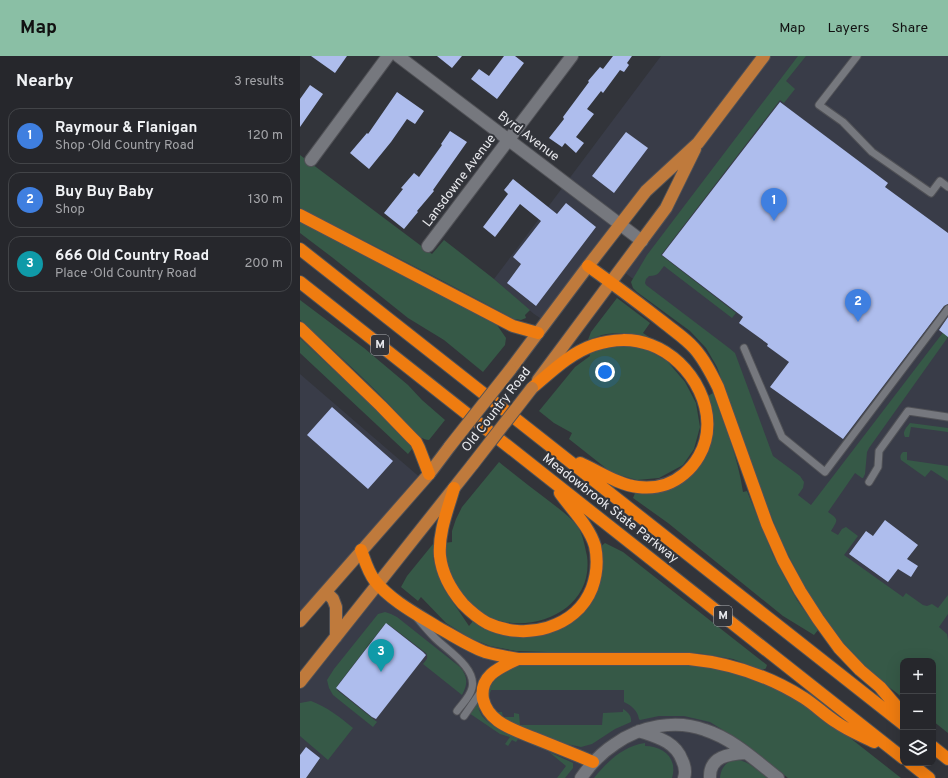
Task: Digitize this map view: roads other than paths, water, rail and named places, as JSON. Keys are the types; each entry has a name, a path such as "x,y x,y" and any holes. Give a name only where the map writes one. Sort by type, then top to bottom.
{"highway":[{"path":"300,215 513,326 538,332"},
{"name":"Meadowbrook State Parkway","path":"300,249 900,722"},
{"path":"588,266 684,338 700,354 718,387 761,506 783,560 800,591 839,648 860,670 880,687 900,710"},
{"name":"Meadowbrook State Parkway","path":"300,282 900,755"},
{"path":"300,328 411,436 419,448 428,474"},
{"path":"532,388 579,352 606,342 627,340 651,345 672,357 689,374 702,395 708,425 705,446 687,472 666,485 644,488 625,484 559,452"},
{"path":"454,488 443,525 440,547 440,555 444,572 452,589 468,609 487,623 509,630 536,630 561,622 568,618 581,606 590,592 596,568 596,552 585,525 548,478"},
{"path":"361,550 371,574 378,584 410,610 452,636 474,647 495,654 518,659 689,659 730,665 759,675 792,691 837,723 900,755"},
{"path":"518,659 498,669 486,681 483,689 484,700 488,712 503,724 593,762"},
{"path":"936,749 948,759"},
{"path":"914,766 929,778"}],"main road":[{"name":"Old Country Road","path":"300,621 428,474 510,370 646,191 698,143 764,56"},
{"name":"Old Country Road","path":"300,682 532,388 642,241 666,208 698,143"},
{"path":"326,592 333,599 336,607 336,637"}],"street":[{"path":"311,160 388,56"},
{"name":"Byrd Avenue","path":"398,56 642,241"},
{"name":"Lansdowne Avenue","path":"428,246 572,56"},
{"path":"581,778 593,762 615,743 650,728 672,725 695,726 726,740 746,753 778,778"},
{"path":"639,732 662,739 674,746 683,762 685,769 684,778"},
{"path":"710,778 712,767 720,758 746,753"}],"lane":[{"path":"857,56 819,105 843,122 872,152 931,193 940,181 948,187"},
{"path":"744,348 782,437 825,472 948,309"},
{"path":"869,482 878,467 879,451 908,411 948,417"},
{"path":"410,610 434,638 463,663 471,674 473,684 470,694 457,711"},
{"path":"464,716 483,689"}],"place":[{"name":"Raymour & Flanigan","path":"774,221"},
{"name":"Buy Buy Baby","path":"858,322"},
{"name":"666 Old Country Road","path":"381,672"}]}
